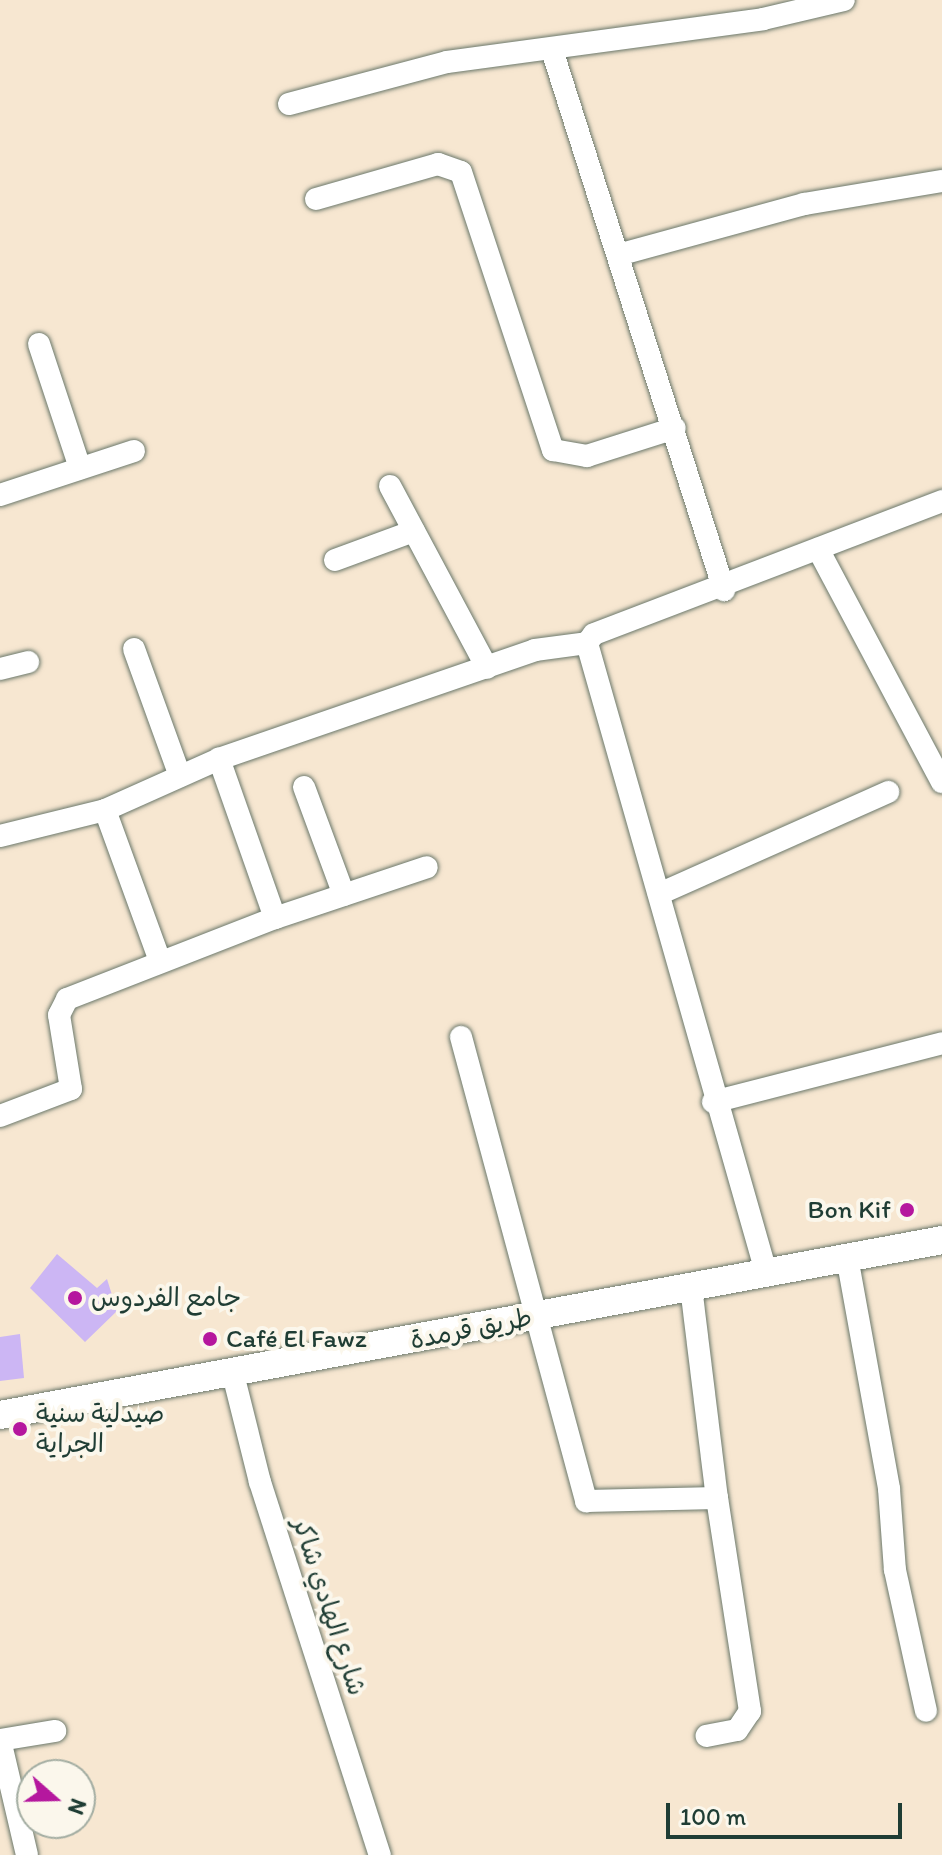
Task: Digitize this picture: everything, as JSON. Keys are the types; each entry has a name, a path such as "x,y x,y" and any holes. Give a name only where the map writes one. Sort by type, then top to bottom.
{"main road":[{"name":"طريق قرمدة","path":"0,1415 942,1240"}],"street":[{"path":"289,104 447,62 552,50 761,10 844,0"},
{"path":"552,50 675,428 724,590"},
{"path":"316,199 438,164 461,172 553,450 587,456 675,428"},
{"path":"618,255 804,204 942,181"},
{"path":"39,344 80,468"},
{"path":"0,495 134,451"},
{"path":"390,486 487,668"},
{"path":"587,643 594,634 724,590 818,549 942,501"},
{"path":"335,560 414,531"},
{"path":"818,549 942,782"},
{"path":"0,836 105,810 219,759 559,644 587,643"},
{"path":"587,643 659,894 713,1102 766,1272"},
{"path":"134,649 180,776"},
{"path":"0,669 28,662"},
{"path":"219,759 275,918"},
{"path":"304,787 344,895"},
{"path":"659,894 888,792"},
{"path":"105,810 160,961"},
{"path":"0,1116 71,1089 59,1015 67,999 275,918 427,867"},
{"path":"461,1037 586,1501 717,1498"},
{"path":"713,1102 942,1043"},
{"path":"847,1257 889,1489 895,1570 926,1711"},
{"path":"691,1287 717,1498 750,1711 737,1730 707,1736"},
{"name":"شارع الهادي شاكر","path":"233,1374 260,1482 380,1855"},
{"path":"27,1855 0,1740 55,1731"}],"building":[{"name":"جامع الفردوس","path":"57,1254 97,1288 107,1279 117,1311 85,1342 30,1288"},
{"path":"20,1334 24,1378 0,1381 0,1337"}],"place":[{"name":"Bon Kif","path":"907,1210"},
{"name":"جامع الفردوس","path":"75,1298"},
{"name":"Café El Fawz","path":"210,1339"},
{"name":"صيدلية سنية الجراية","path":"20,1429"}]}
